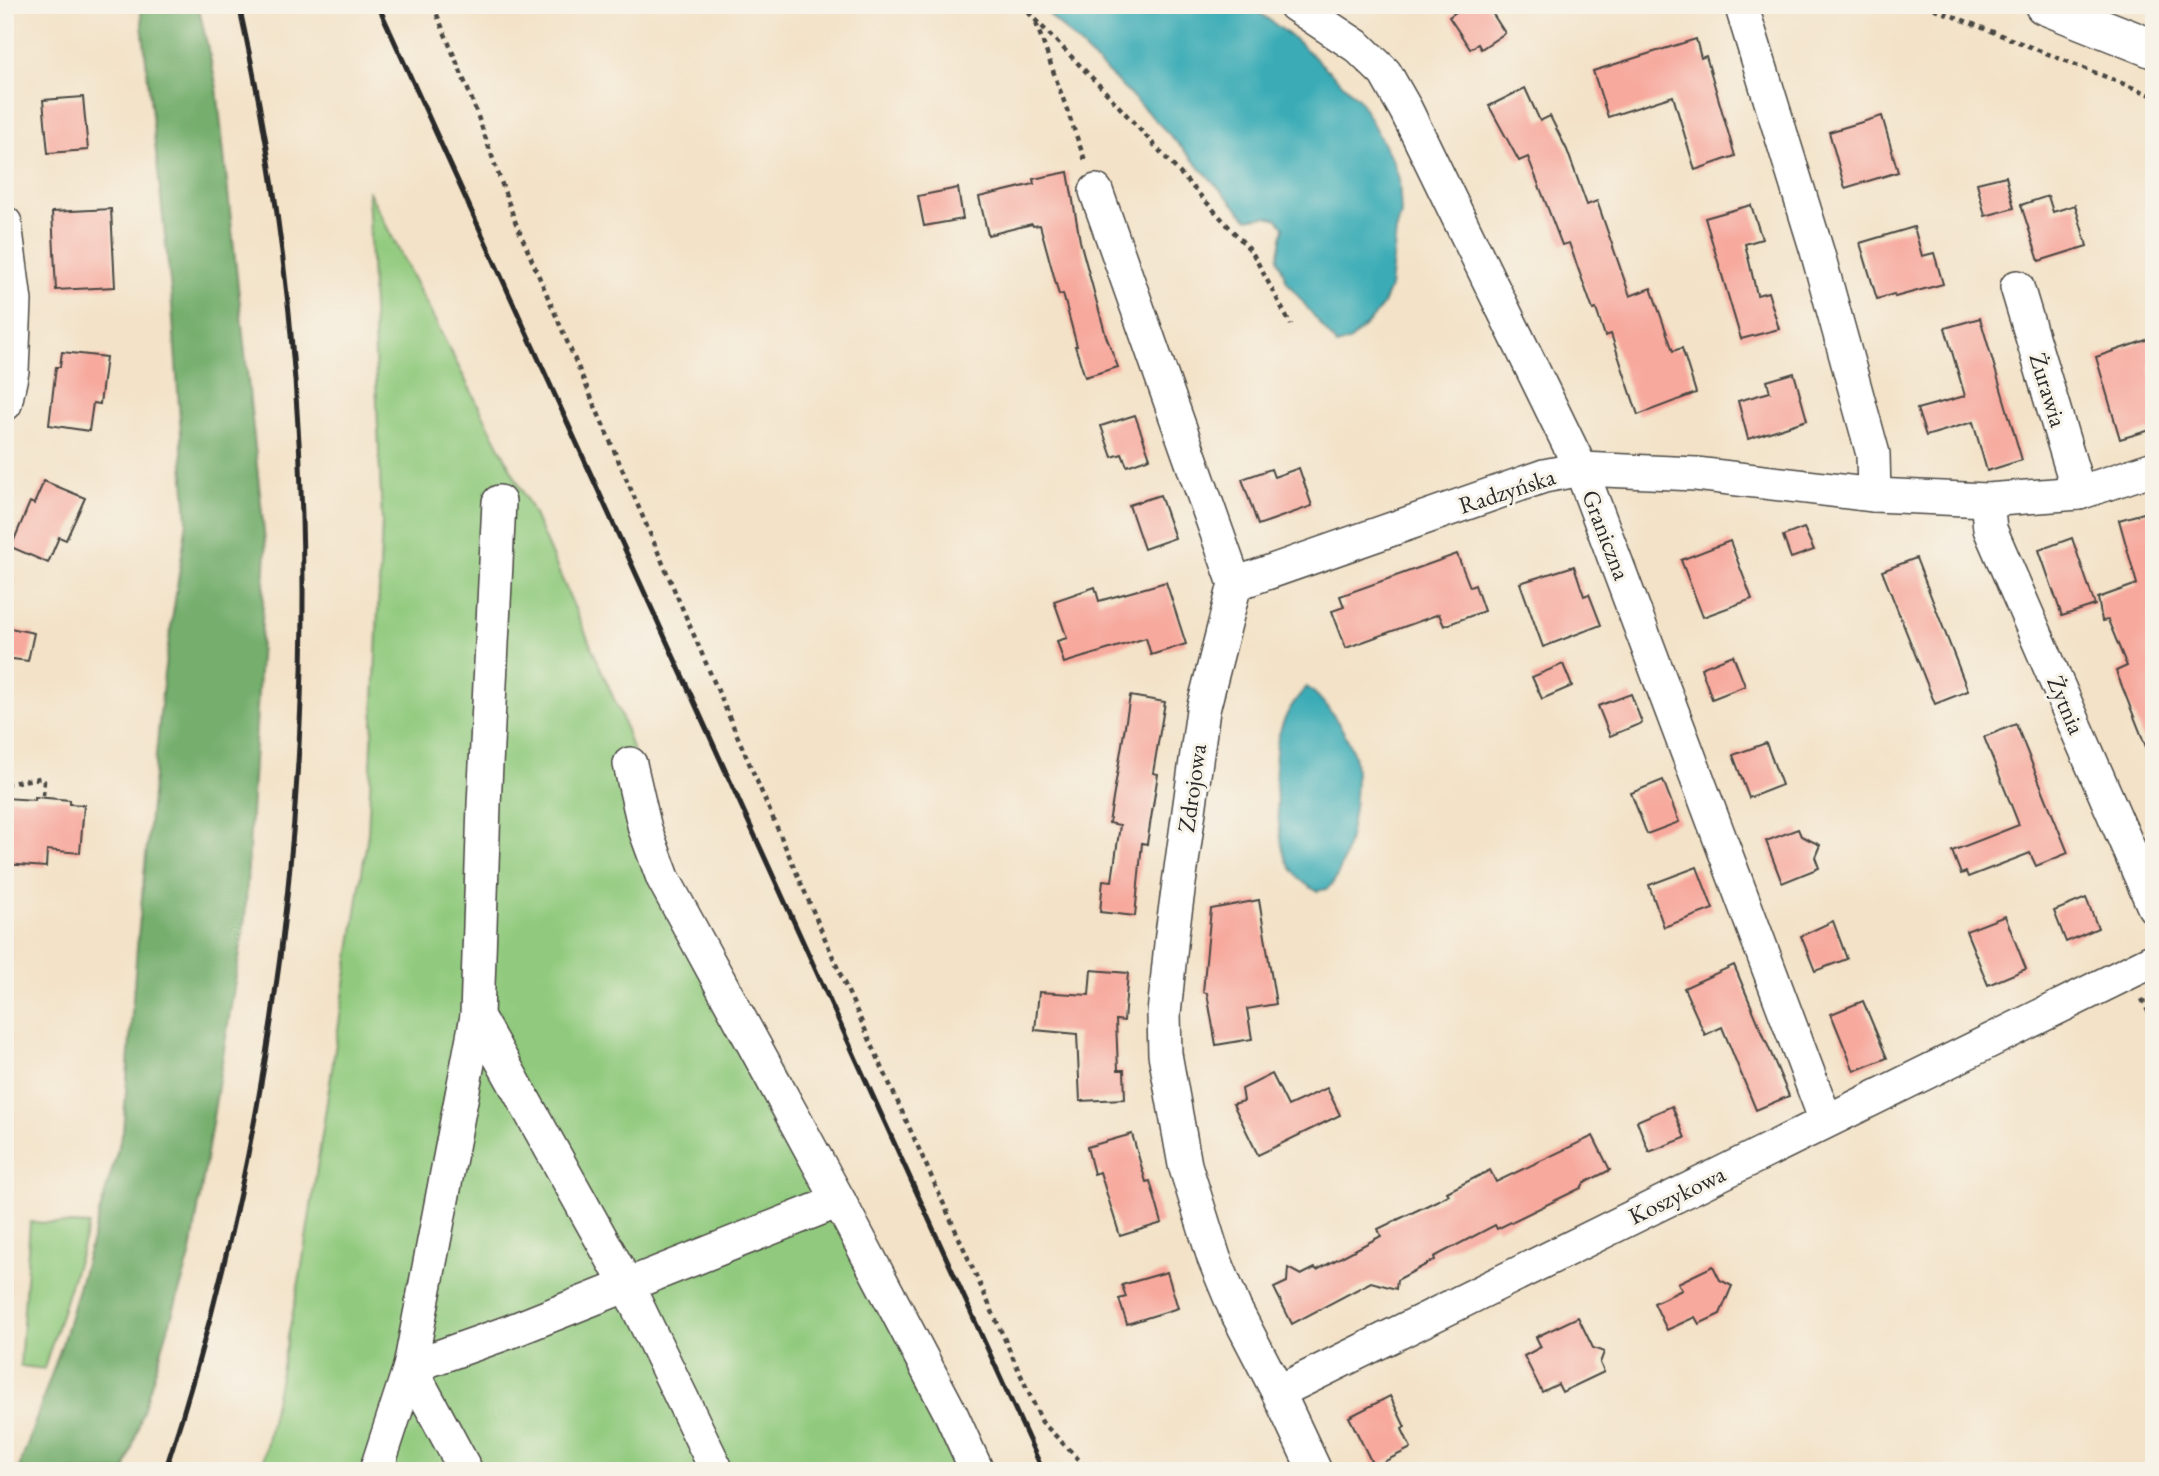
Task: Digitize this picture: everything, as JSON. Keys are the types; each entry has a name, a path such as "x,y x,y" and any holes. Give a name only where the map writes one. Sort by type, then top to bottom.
{"main road":[{"path":"2045,5 2154,49"}],"street":[{"name":"Graniczna","path":"1295,5 1358,47 1385,74 1406,110 1581,469 1826,1121"},
{"path":"1743,11 1817,251 1873,454 1874,495"},
{"path":"1096,191 1235,584"},
{"path":"5,223 15,300 12,371 5,404"},
{"name":"Żurawia","path":"2017,287 2079,493"},
{"name":"Radzyńska","path":"1235,584 1544,476 1581,469 1696,474 1874,495 1987,500 2079,493 2154,468"},
{"name":"Żytnia","path":"1987,500 1990,529 2154,907"},
{"path":"376,1471 410,1367 477,1016 499,502"},
{"name":"Zdrojowa","path":"1235,584 1203,710 1172,934 1164,1013 1165,1054 1185,1166 1214,1258 1235,1309 1278,1392"},
{"path":"630,764 645,829 663,878 839,1202 951,1414 977,1471"},
{"name":"Koszykowa","path":"1278,1392 2154,960"},
{"path":"477,1016 627,1285 717,1471"},
{"path":"410,1367 509,1332 839,1202"},
{"path":"410,1367 466,1471"},
{"path":"1278,1392 1315,1471"}],"path":[{"path":"433,5 471,97 515,221 845,985 1041,1422 1090,1471"},
{"path":"1021,5 1102,88 1252,251 1291,325"},
{"path":"1925,5 2154,96"},
{"path":"1035,20 1096,191"},
{"path":"5,784 40,778 44,781 43,796"}],"green space":[{"path":"140,5 198,5 217,88 266,551 245,920 191,1253 125,1471 18,1471 62,1344 123,1131 137,947 164,673 187,521 171,291"},
{"path":"368,190 532,510 621,715 638,767 651,827 986,1471 261,1471 301,1272 368,833 382,522"},
{"path":"30,1222 89,1225 44,1369 20,1366"}],"water":[{"path":"1040,5 1249,5 1296,40 1359,99 1393,161 1399,179 1401,214 1396,232 1390,287 1373,318 1351,340 1337,345 1287,282 1278,259 1284,227 1278,219 1266,216 1248,219 1148,112"},
{"path":"1307,687 1340,725 1353,752 1356,781 1352,823 1342,864 1328,888 1317,891 1298,877 1285,856 1278,817 1276,783 1276,753 1281,727 1292,706"}],"building":[{"path":"1466,5 1487,5 1505,33 1481,49 1478,44 1470,49 1449,17"},
{"path":"1696,39 1701,58 1706,56 1735,156 1695,170 1673,96 1608,117 1593,71"},
{"path":"1525,88 1540,121 1550,116 1567,150 1587,205 1597,201 1630,296 1651,288 1673,351 1682,348 1696,393 1638,415 1611,334 1605,336 1596,309 1593,310 1569,243 1562,245 1528,157 1519,161 1489,106"},
{"path":"83,97 88,150 48,153 43,100"},
{"path":"1882,116 1898,172 1845,188 1829,132"},
{"path":"1068,172 1080,241 1106,336 1118,367 1085,377 1063,294 1059,295 1040,225 1032,224 988,235 979,197 1034,184 1033,179"},
{"path":"2006,176 2014,208 1985,216 1977,183"},
{"path":"958,188 963,219 924,226 918,196"},
{"path":"2048,196 2053,212 2075,205 2087,246 2039,261 2021,205"},
{"path":"1751,205 1762,239 1745,244 1757,295 1768,292 1779,329 1741,339 1705,218"},
{"path":"111,209 115,287 56,290 52,212"},
{"path":"1914,227 1922,256 1934,253 1943,284 1877,299 1860,243"},
{"path":"1980,318 2022,460 1987,471 1973,422 1926,436 1917,409 1965,396 1945,328"},
{"path":"2149,339 2154,357 2154,364 2149,366 2154,383 2154,429 2120,439 2096,357"},
{"path":"62,352 106,357 100,404 93,403 89,431 49,425 56,367 60,367"},
{"path":"1794,373 1807,420 1748,439 1738,401 1770,392 1767,381"},
{"path":"1135,415 1150,458 1127,466 1122,454 1112,457 1101,426"},
{"path":"1299,468 1312,506 1258,525 1242,479 1271,469 1274,477"},
{"path":"44,481 85,498 66,540 59,537 48,563 11,547 30,502 34,504"},
{"path":"1160,495 1175,538 1144,549 1129,505"},
{"path":"2154,510 2152,762 2116,671 2127,666 2108,620 2102,621 2098,598 2137,584 2119,520"},
{"path":"1804,528 1814,550 1791,558 1783,536"},
{"path":"2072,538 2095,605 2062,616 2039,550"},
{"path":"1730,541 1752,599 1703,617 1681,560"},
{"path":"1457,554 1470,587 1475,585 1484,611 1444,626 1439,614 1346,648 1332,611 1344,607 1340,596"},
{"path":"1916,558 1968,691 1935,704 1882,571"},
{"path":"1574,566 1584,596 1589,594 1601,625 1543,647 1520,583"},
{"path":"1166,582 1186,644 1151,655 1146,638 1064,663 1057,641 1067,638 1054,601 1095,587 1099,601"},
{"path":"5,627 34,633 28,661 5,658"},
{"path":"1733,655 1745,686 1712,699 1701,668"},
{"path":"1563,664 1572,686 1542,699 1532,677"},
{"path":"1631,694 1642,723 1610,736 1598,706"},
{"path":"1130,696 1165,702 1153,773 1158,774 1147,844 1142,843 1135,916 1100,912 1103,880 1112,881 1120,825 1109,823"},
{"path":"2016,724 2068,853 2036,866 2030,853 1968,877 1966,872 1961,874 1952,851 2019,825 1984,737"},
{"path":"1766,743 1782,785 1749,798 1733,755"},
{"path":"1663,780 1679,822 1647,834 1631,793"},
{"path":"35,797 70,800 70,804 84,805 80,853 47,850 46,867 5,864 5,798 35,800"},
{"path":"1798,829 1801,836 1820,845 1815,857 1819,868 1782,883 1766,841"},
{"path":"1697,867 1713,909 1664,927 1649,885"},
{"path":"2086,898 2098,928 2066,942 2054,911"},
{"path":"1259,900 1276,1004 1247,1009 1252,1039 1216,1045 1207,993 1203,992 1211,909"},
{"path":"2005,916 2026,969 1988,985 1966,931"},
{"path":"1833,921 1847,959 1815,971 1801,936"},
{"path":"1734,965 1789,1096 1756,1110 1722,1027 1705,1035 1684,988"},
{"path":"1091,970 1128,973 1124,1021 1116,1020 1118,1070 1124,1070 1125,1099 1080,1101 1077,1034 1035,1030 1039,992 1089,995"},
{"path":"1863,1001 1887,1058 1854,1071 1831,1014"},
{"path":"1272,1074 1288,1106 1327,1088 1340,1115 1258,1155 1233,1104 1244,1101 1242,1089"},
{"path":"1672,1106 1685,1138 1649,1152 1637,1121"},
{"path":"1132,1134 1162,1223 1120,1236 1100,1172 1094,1174 1087,1147"},
{"path":"1593,1136 1610,1170 1584,1183 1581,1188 1497,1229 1495,1225 1434,1257 1435,1260 1397,1280 1396,1289 1371,1282 1292,1324 1274,1288 1287,1282 1288,1268 1301,1275 1315,1268 1317,1270 1381,1236 1378,1229 1449,1195 1447,1192 1490,1170 1496,1182"},
{"path":"1713,1266 1720,1280 1732,1286 1720,1314 1699,1324 1695,1317 1667,1330 1654,1303 1682,1290 1678,1283"},
{"path":"1167,1272 1178,1308 1127,1324 1119,1299 1126,1297 1122,1285"},
{"path":"1578,1317 1593,1348 1604,1352 1600,1363 1604,1372 1562,1392 1558,1384 1542,1392 1524,1356 1541,1347 1536,1337"},
{"path":"1390,1396 1405,1427 1402,1429 1411,1448 1374,1467 1349,1417"}],"railway":[{"path":"165,1471 216,1295 256,1114 283,929 299,743 303,556 294,369 273,185 239,5"},
{"path":"378,5 1043,1471"}]}
